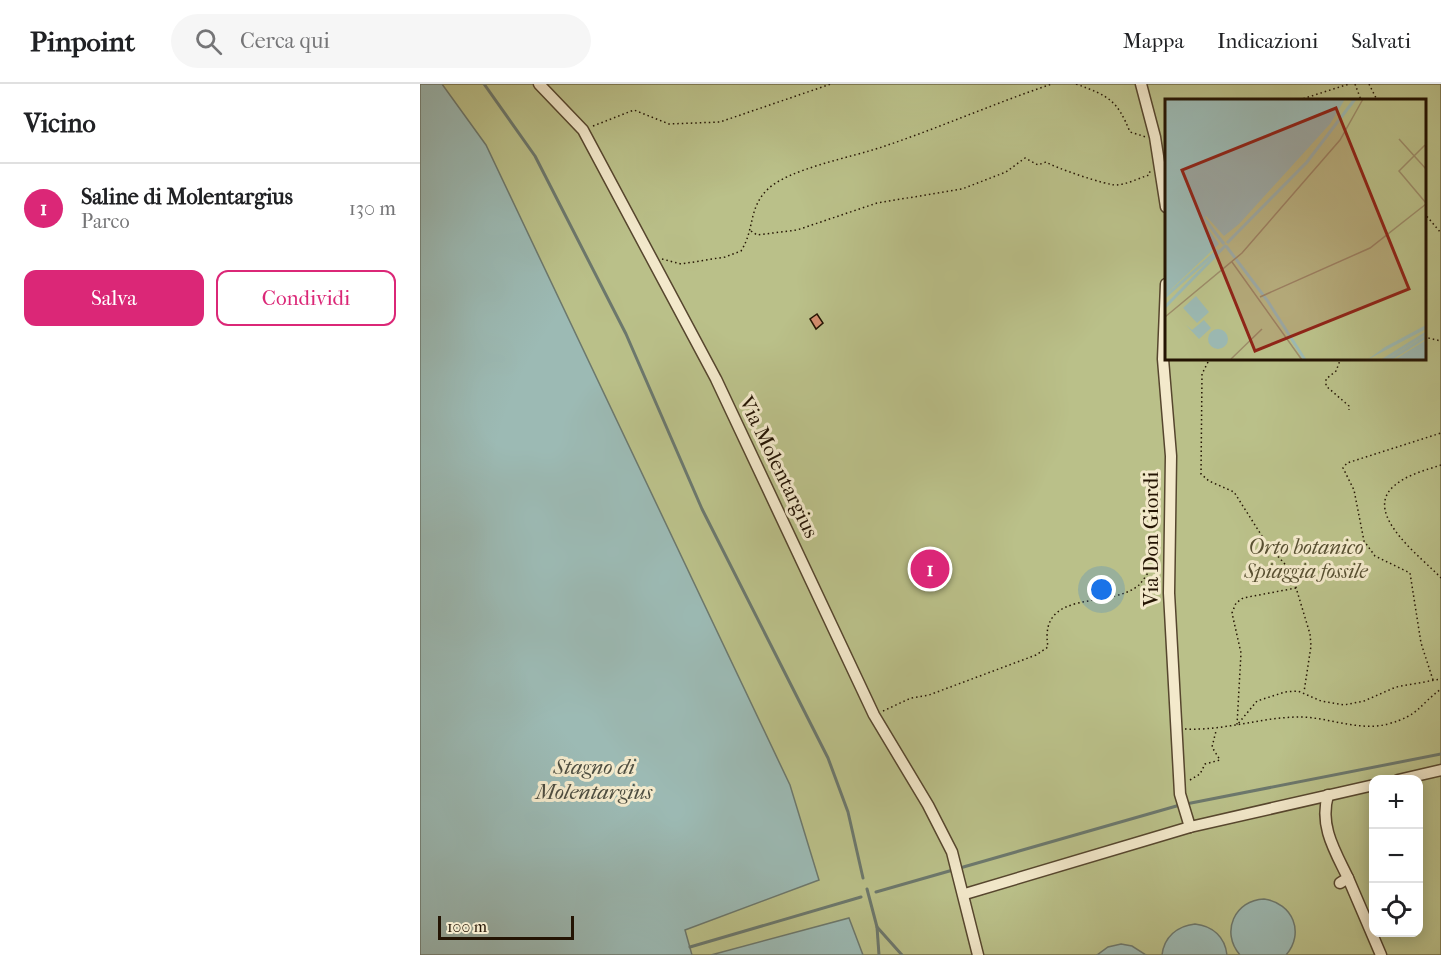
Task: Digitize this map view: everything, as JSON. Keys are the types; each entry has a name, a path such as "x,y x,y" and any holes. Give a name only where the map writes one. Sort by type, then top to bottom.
{"street":[{"name":"Via Molentargius","path":"539,84 583,130 716,379 874,716 940,825 952,852 965,894 978,955"},
{"path":"1142,84 1155,136 1165,195"},
{"name":"Via Don Giordi","path":"1165,321 1163,358 1171,456 1169,566 1179,782 1180,794 1189,823"},
{"path":"1420,775 1441,770"},
{"path":"965,894 1189,823 1369,786"},
{"path":"1328,795 1323,811 1326,830 1344,880 1381,955"}],"path":[{"path":"583,130 634,110 669,124 720,122 831,84"},
{"path":"653,262 663,258 681,264 725,257 741,251 750,230 754,204 769,187 792,175 884,147 1052,84"},
{"path":"1077,84 1107,95 1121,110 1130,132 1141,138 1155,136"},
{"path":"1302,99 1348,84"},
{"path":"1355,84 1361,99"},
{"path":"1369,84 1376,99"},
{"path":"750,230 757,235 797,230 877,203 962,189 1006,172 1025,158 1038,165 1046,162 1054,168 1069,170 1116,185 1149,175 1152,167"},
{"path":"1426,214 1441,233"},
{"path":"1426,337 1441,341"},
{"path":"1209,360 1202,374 1201,474 1209,481 1234,492 1266,544 1291,571 1311,646 1304,693"},
{"path":"1340,360 1336,370 1326,379 1326,386 1349,406 1349,410"},
{"path":"1433,681 1421,643 1410,573 1375,556 1364,541 1354,490 1343,468 1347,463 1441,433"},
{"path":"1441,465 1395,485 1386,495 1385,507 1388,519 1399,535 1441,578"},
{"path":"874,716 911,698 929,695 1000,666 1035,655 1048,647 1046,636 1048,622 1059,609 1123,592 1138,585 1150,570 1169,566"},
{"path":"1237,725 1241,653 1232,613 1236,603 1243,598 1296,588"},
{"path":"1237,725 1257,701 1285,692 1304,693 1321,701 1344,705 1364,700 1384,690 1441,679"},
{"path":"1177,729 1216,730 1296,717 1358,725 1386,724 1414,714 1441,690"},
{"path":"1179,782 1192,780 1200,774 1205,764 1220,760 1212,747 1216,730"}],"green space":[{"name":"Orto botanico Spiaggia fossile","path":"420,84 1441,84 1441,955 420,955"}],"water":[{"name":"Stagno di Molentargius","path":"420,84 442,84 486,145 790,785 819,880 685,930 692,955 420,955"},
{"path":"1264,899 1282,906 1289,913 1295,929 1292,946 1286,955 1240,955 1231,937 1234,919 1245,905"},
{"path":"849,918 863,955 711,955"},
{"path":"1195,924 1213,930 1224,943 1227,955 1162,955 1165,943 1172,933"},
{"path":"1121,944 1132,946 1146,955 1097,955 1108,947"}],"building":[{"path":"817,314 823,323 816,329 810,319"}],"waterway":[{"path":"484,84 535,156 626,334 702,509 828,758 848,812 863,878"},
{"path":"1186,804 1441,754"},
{"path":"876,892 1180,805"},
{"path":"867,889 877,927 902,955"},
{"path":"690,947 861,897"},
{"path":"877,927 879,955"}],"place":[{"name":"Saline di Molentargius","path":"930,569"}]}
